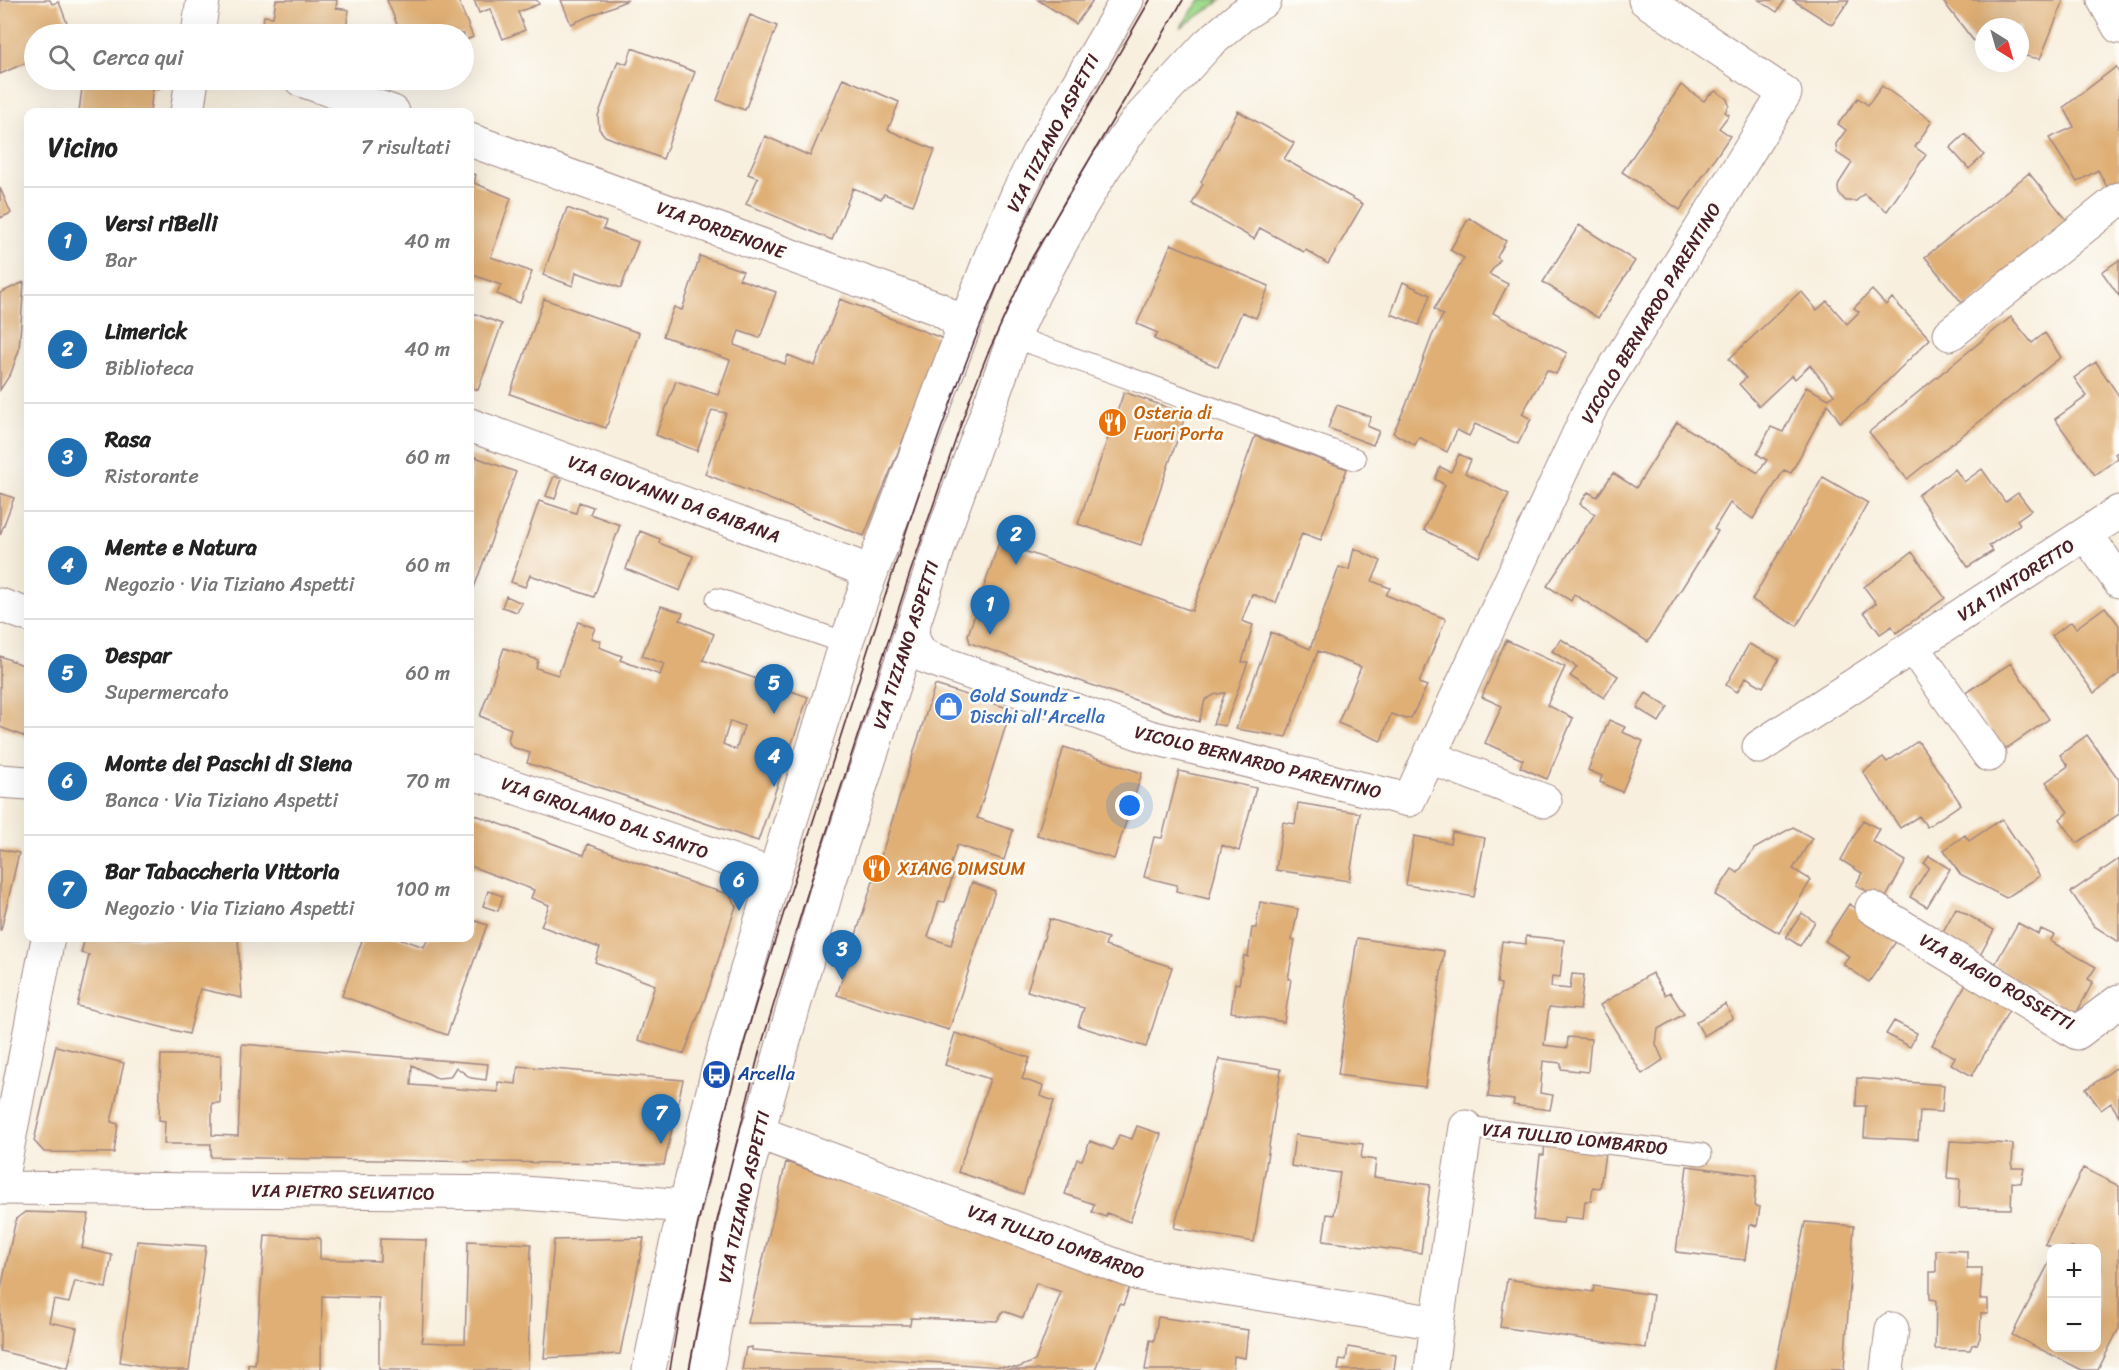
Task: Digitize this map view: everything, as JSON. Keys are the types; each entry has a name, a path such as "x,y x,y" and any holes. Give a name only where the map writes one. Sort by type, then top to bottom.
{"street":[{"path":"199,24 203,0"},
{"name":"VIA TIZIANO ASPETTI","path":"649,1370 717,1074 774,875 846,643 961,333 1018,193 1038,153 1127,0"},
{"name":"VIA TIZIANO ASPETTI","path":"707,1370 735,1223 757,1132 828,886 945,529 1014,337 1034,293 1081,206 1136,122 1208,44 1240,16 1265,0"},
{"name":"VICOLO BERNARDO PARENTINO","path":"912,627 912,638 915,645 926,657 1150,737 1408,800 1593,402 1785,93 1645,0"},
{"path":"2104,0 2119,27"},
{"path":"188,108 190,90"},
{"path":"330,90 382,108"},
{"name":"VIA PORDENONE","path":"474,141 939,309 956,320 961,333"},
{"path":"1950,334 2119,199"},
{"name":"VIA GIOVANNI DA GAIBANA","path":"474,426 853,565 864,572 867,584"},
{"name":"VIA TINTORETTO","path":"1759,747 2119,512"},
{"path":"2086,534 2119,581"},
{"path":"0,605 24,614"},
{"path":"1913,647 1989,755"},
{"path":"1429,758 1545,801"},
{"name":"VIA GIROLAMO DAL SANTO","path":"474,773 774,875"},
{"path":"0,781 24,783"},
{"name":"VIA BIAGIO ROSSETTI","path":"1872,908 2077,1033 2119,1001"},
{"path":"0,1188 47,942"},
{"name":"VIA TULLIO LOMBARDO","path":"1431,1370 1466,1127"},
{"name":"VIA TULLIO LOMBARDO","path":"757,1132 1139,1274 1437,1323"},
{"name":"VIA PIETRO SELVATICO","path":"0,1188 524,1193 685,1206"},
{"path":"1887,1370 1892,1329"}],"lane":[{"path":"1014,337 1355,459"},
{"path":"717,599 846,643"},
{"name":"VIA TULLIO LOMBARDO","path":"1466,1127 1701,1154"}],"green space":[{"path":"1200,0 1222,0 1180,28"}],"building":[{"path":"0,0 50,0 52,4 59,2 67,24 24,24 24,63 0,74"},
{"path":"276,0 337,0 336,8 349,10 347,24 263,24 264,16 273,17"},
{"path":"387,0 458,0 468,24 397,24"},
{"path":"474,0 537,0 539,4 518,12 525,30 503,39 490,9 479,13"},
{"path":"561,0 628,0 571,24"},
{"path":"1038,0 1093,0 1076,24"},
{"path":"1759,0 1785,0 1777,12"},
{"path":"1793,0 1849,0 1832,25"},
{"path":"1942,0 2064,0 2040,59 2029,57 2029,18 1975,18 1975,42"},
{"path":"750,15 777,26 745,110 717,100"},
{"path":"632,48 695,72 663,159 605,136 599,129 598,116 618,61 627,64"},
{"path":"2116,67 2119,73 2119,193 2113,198 2098,170 2077,182 2049,138 2074,127 2064,107"},
{"path":"843,78 899,102 888,130 935,150 913,205 884,194 881,199 853,188 832,240 746,204 758,178 748,174 765,136 810,156"},
{"path":"1681,85 1704,101 1716,91 1727,99 1729,105 1725,112 1729,115 1719,128 1730,136 1680,210 1622,172"},
{"path":"1882,86 1932,121 1915,147 1926,155 1887,211 1864,194 1856,201 1846,201 1839,194 1839,183 1852,163 1837,153 1836,144 1846,130 1838,124 1858,98 1868,105"},
{"path":"82,90 153,90 150,108 80,108"},
{"path":"1238,111 1294,143 1284,159 1363,204 1328,264 1306,250 1304,252 1260,228 1254,239 1192,204"},
{"path":"1965,134 1984,155 1969,169 1950,148"},
{"path":"2029,173 2070,224 1966,308 1925,257"},
{"path":"474,183 511,198 491,257 532,272 520,303 497,294 501,285 474,275"},
{"path":"0,188 11,213 0,218"},
{"path":"567,208 606,222 603,229 638,242 621,288 576,272 573,286 543,275"},
{"path":"1469,218 1506,241 1497,257 1500,260 1489,274 1508,284 1493,313 1567,353 1556,374 1547,370 1522,414 1531,419 1518,444 1475,424 1469,436 1457,430 1447,452 1419,437 1415,445 1393,433 1432,336 1443,315 1434,309 1464,258 1450,250"},
{"path":"1579,225 1635,261 1598,318 1543,282"},
{"path":"1171,244 1269,286 1256,318 1242,312 1218,367 1154,339 1158,333 1137,324"},
{"path":"700,256 743,271 739,279 776,292 760,338 739,331 734,345 785,364 788,355 815,366 840,299 944,339 864,536 705,474 726,413 712,410 697,451 656,435 676,381 718,395 730,360 663,336 674,307 682,310"},
{"path":"2119,260 2119,296 2102,272"},
{"path":"24,282 19,350 11,373 0,390 0,293"},
{"path":"1403,282 1430,295 1419,325 1391,314"},
{"path":"1872,290 1886,305 1892,298 1930,339 1865,403 1840,422 1828,404 1791,473 1784,470 1753,519 1730,503 1714,529 1718,531 1648,642 1574,594 1571,601 1547,586 1595,514 1580,504 1588,492 1597,497 1613,473 1636,488 1677,422 1758,473 1767,460 1757,454 1771,427 1783,432 1806,387 1829,399 1834,395 1810,365 1795,379 1792,375 1759,406 1739,384 1746,378 1729,359 1801,291 1817,310 1827,301 1847,324 1859,312 1854,308"},
{"path":"544,299 639,333 606,428 510,394"},
{"path":"474,314 502,324 478,390 474,388"},
{"path":"2011,317 2032,343 2045,333 2061,357 1907,479 1869,432"},
{"path":"2096,362 2119,396 2119,451 2115,454 2118,458 2095,475 2055,419 2087,396 2074,378"},
{"path":"1124,392 1186,414 1141,545 1078,524"},
{"path":"1337,405 1371,417 1367,426 1379,431 1373,445 1328,428"},
{"path":"1255,436 1347,469 1321,540 1302,533 1276,603 1252,594 1242,621 1253,625 1242,662 1248,662 1225,726 1213,724 1225,693 1216,694 1205,700 1199,722 970,643 968,635 999,542 1192,611"},
{"path":"1459,454 1471,460 1465,473 1509,494 1479,557 1424,530 1445,485 1435,479 1440,467 1451,472"},
{"path":"474,456 516,472 474,588"},
{"path":"1955,469 1964,482 1982,469 2005,502 2018,493 2031,510 2017,520 2020,524 1989,546 1993,551 1968,567 1918,495"},
{"path":"554,476 562,479 555,499 546,496"},
{"path":"1823,477 1868,503 1797,626 1752,600"},
{"path":"0,493 14,498 0,535"},
{"path":"539,501 576,513 579,502 593,507 590,514 620,525 594,597 530,575 525,587 511,582"},
{"path":"640,531 660,539 659,543 693,556 680,591 626,569"},
{"path":"1354,548 1381,561 1372,581 1390,588 1386,595 1446,619 1419,683 1427,686 1411,718 1406,719 1391,714 1381,741 1338,723 1361,667 1318,651 1286,737 1236,729 1271,632 1310,649 1339,567 1349,570"},
{"path":"1912,552 1945,598 1896,633 1892,626 1880,634 1864,612 1876,603 1864,587"},
{"path":"506,596 522,603 517,612 502,607"},
{"path":"661,606 683,613 680,620 714,634 703,660 808,697 758,841 527,763 530,753 512,747 508,741 511,729 480,716 504,648 538,660 536,668 558,675 578,622 595,628 591,638 601,641 599,647 622,656 620,660 660,675 664,664 642,656","holes":["730,721 744,726 736,750 723,744"]},
{"path":"2105,607 2119,625 2119,674 2094,693 2052,636 2071,622 2076,628"},
{"path":"1561,639 1618,676 1604,698 1570,676 1577,667 1552,651"},
{"path":"1506,640 1565,667 1547,705 1573,718 1547,779 1520,767 1523,760 1485,743 1502,706 1482,697"},
{"path":"1749,644 1779,659 1763,687 1746,677 1737,692 1726,685"},
{"path":"0,656 24,665 24,736 0,727"},
{"path":"2011,663 2049,719 2004,750 1965,693"},
{"path":"935,685 1011,709 977,818 1013,830 1004,860 957,845 948,873 953,875 945,902 939,901 928,937 951,945 972,882 995,891 949,1030 837,995"},
{"path":"1646,693 1668,707 1659,722 1637,708"},
{"path":"1609,720 1625,727 1622,732 1643,741 1622,792 1600,782 1602,776 1588,770"},
{"path":"2087,735 2119,780 2119,814 2077,843 2060,819 2068,812 2046,782 2068,766 2060,755"},
{"path":"1918,741 1961,804 1927,827 1919,816 1900,828 1863,772 1883,757 1887,762"},
{"path":"1064,747 1142,773 1114,859 1037,835"},
{"path":"1179,771 1256,788 1239,851 1222,845 1209,899 1176,891 1177,885 1144,877 1154,837 1162,838"},
{"path":"1298,803 1360,813 1349,881 1276,870 1283,822 1295,824"},
{"path":"474,814 584,855 588,844 700,886 729,894 736,906 684,1054 638,1040 655,985 595,962 600,948 541,926 549,905 531,898 534,890 474,868"},
{"path":"2002,819 2040,876 2006,898 1960,874 1944,850 1965,835 1969,841"},
{"path":"1863,820 1879,829 1872,841 1906,861 1884,901 1856,885 1862,873 1841,860"},
{"path":"1793,827 1812,838 1793,869 1811,880 1779,933 1715,895 1732,869 1738,873 1754,849"},
{"path":"1452,832 1485,838 1474,897 1406,885 1414,836 1450,843"},
{"path":"0,849 19,853 1,930 0,930"},
{"path":"1929,856 1950,869 1927,907 1910,897 1929,867 1924,864"},
{"path":"2119,859 2119,942 2094,926 2071,892"},
{"path":"488,891 503,896 498,911 483,906"},
{"path":"1260,902 1298,909 1292,940 1295,940 1284,1022 1231,1012 1235,983 1239,984 1244,955 1248,957 1252,928 1256,928"},
{"path":"1849,904 1899,937 1869,982 1843,964 1849,956 1825,941"},
{"path":"1956,908 1994,930 1979,957 1941,935"},
{"path":"1802,913 1815,922 1800,946 1786,937"},
{"path":"1050,919 1108,938 1105,946 1172,967 1146,1047 1078,1026 1084,1008 1027,991"},
{"path":"474,920 487,925 447,1035 342,996 362,942 410,942 424,947 426,942 474,942"},
{"path":"2018,923 2038,934 2041,929 2054,935 2050,941 2096,967 2088,979 2093,982 2076,1014 1994,966"},
{"path":"1526,936 1564,940 1560,977 1552,976 1551,987 1570,989 1572,974 1584,975 1580,1010 1549,1007 1544,1045 1567,1048 1568,1037 1591,1039 1588,1072 1561,1069 1561,1063 1543,1061 1540,1093 1553,1095 1550,1110 1513,1105 1514,1100 1488,1097 1501,984 1497,983 1502,941 1526,944"},
{"path":"1357,938 1444,951 1425,1087 1338,1075"},
{"path":"84,942 238,942 242,998 200,989 189,1034 77,1006 89,955 81,953"},
{"path":"1652,973 1665,995 1670,992 1684,1014 1658,1029 1656,1044 1663,1060 1642,1074 1600,1005"},
{"path":"1969,979 2012,1005 1972,1076 1951,1064 1955,1057 1932,1045"},
{"path":"1725,1004 1733,1018 1704,1036 1696,1022"},
{"path":"1894,1021 1917,1033 1910,1047 1886,1034"},
{"path":"955,1033 1030,1058 1022,1079 1043,1086 1040,1096 1054,1101 1023,1194 958,1172 990,1079 945,1065"},
{"path":"242,1044 488,1064 486,1080 471,1078 456,1067 450,1077 437,1078 412,1065 411,1085 498,1092 498,1082 516,1084 518,1066 683,1080 664,1165 211,1157 211,1144 164,1144 165,1121 159,1120 161,1055 221,1055 220,1103 212,1103 212,1135 238,1136"},
{"path":"56,1046 124,1063 111,1122 118,1124 114,1153 44,1152 34,1141"},
{"path":"1219,1059 1281,1069 1254,1242 1174,1228"},
{"path":"2119,1066 2119,1116 2111,1103 2101,1110 2086,1089"},
{"path":"1857,1078 1944,1085 1942,1112 1920,1111 1918,1140 1864,1137 1866,1106 1856,1106"},
{"path":"1137,1126 1161,1134 1130,1222 1107,1213 1106,1217 1092,1212 1094,1204 1065,1194 1077,1159 1082,1160 1090,1141 1113,1150 1119,1135 1132,1139"},
{"path":"1295,1135 1363,1144 1361,1158 1376,1160 1374,1177 1430,1185 1421,1253 1323,1241 1327,1214 1334,1215 1340,1173 1291,1166"},
{"path":"1545,1139 1605,1153 1600,1188 1593,1187 1591,1201 1585,1201 1583,1219 1564,1217 1563,1223 1533,1220 1540,1155 1544,1155"},
{"path":"1950,1141 2013,1144 2012,1168 2024,1168 2021,1183 2012,1182 2011,1209 1959,1208 1960,1179 1947,1178"},
{"path":"786,1162 1132,1281 1123,1305 1119,1304 1095,1370 742,1370 746,1348 752,1347 752,1350 1017,1368 1035,1361 1061,1292 1036,1283 1023,1318 1003,1311 997,1321 911,1318 910,1325 748,1323"},
{"path":"1687,1166 1757,1175 1754,1206 1760,1207 1757,1226 1750,1224 1745,1260 1676,1252"},
{"path":"2083,1168 2119,1186 2119,1328 2098,1370 2082,1370 2012,1335 2047,1267 2047,1352 2101,1352 2101,1244 2045,1244"},
{"path":"25,1212 89,1214 82,1248 112,1255 106,1288 75,1281 69,1303 54,1300 49,1322 77,1328 68,1368 0,1351 0,1293 16,1219"},
{"path":"1805,1222 1854,1226 1844,1370 1775,1370"},
{"path":"265,1235 320,1238 320,1259 380,1261 380,1239 426,1240 422,1342 446,1343 465,1343 468,1241 531,1244 528,1370 379,1370 379,1298 322,1296 321,1370 248,1370 248,1364 255,1365"},
{"path":"644,1238 620,1354 544,1358 554,1240"},
{"path":"137,1241 206,1246 189,1370 167,1370 120,1362"},
{"path":"1936,1250 1967,1251 1967,1268 1982,1268 1980,1299 1988,1299 1988,1313 1981,1313 1980,1338 1970,1350 1935,1349 1936,1300 1930,1299 1930,1272 1936,1272"},
{"path":"1507,1279 1593,1292 1594,1286 1653,1295 1646,1348 1500,1327"},
{"path":"1158,1317 1248,1330 1245,1358 1234,1356 1233,1370 1145,1370 1150,1340 1154,1341"},
{"path":"1348,1347 1396,1355 1394,1370 1338,1370 1340,1359 1346,1360"}],"tram line":[{"path":"670,1370 699,1219 758,996 900,551 951,401 1010,255 1044,184 1150,0"},
{"path":"689,1370 717,1221 759,1053 815,868 910,573 970,398 1030,261 1183,0"}],"place":[{"name":"Osteria di Fuori Porta","path":"1113,423"},
{"name":"Limerick","path":"1016,565"},
{"name":"Versi riBelli","path":"990,635"},
{"name":"Gold Soundz - Dischi all'Arcella","path":"949,706"},
{"name":"Despar","path":"774,714"},
{"name":"Mente e Natura","path":"774,787"},
{"name":"XIANG DIMSUM","path":"877,869"},
{"name":"Monte dei Paschi di Siena","path":"739,911"},
{"name":"Rasa","path":"842,980"},
{"name":"Arcella","path":"717,1074"},
{"name":"Bar Tabaccheria Vittoria","path":"661,1144"}]}
